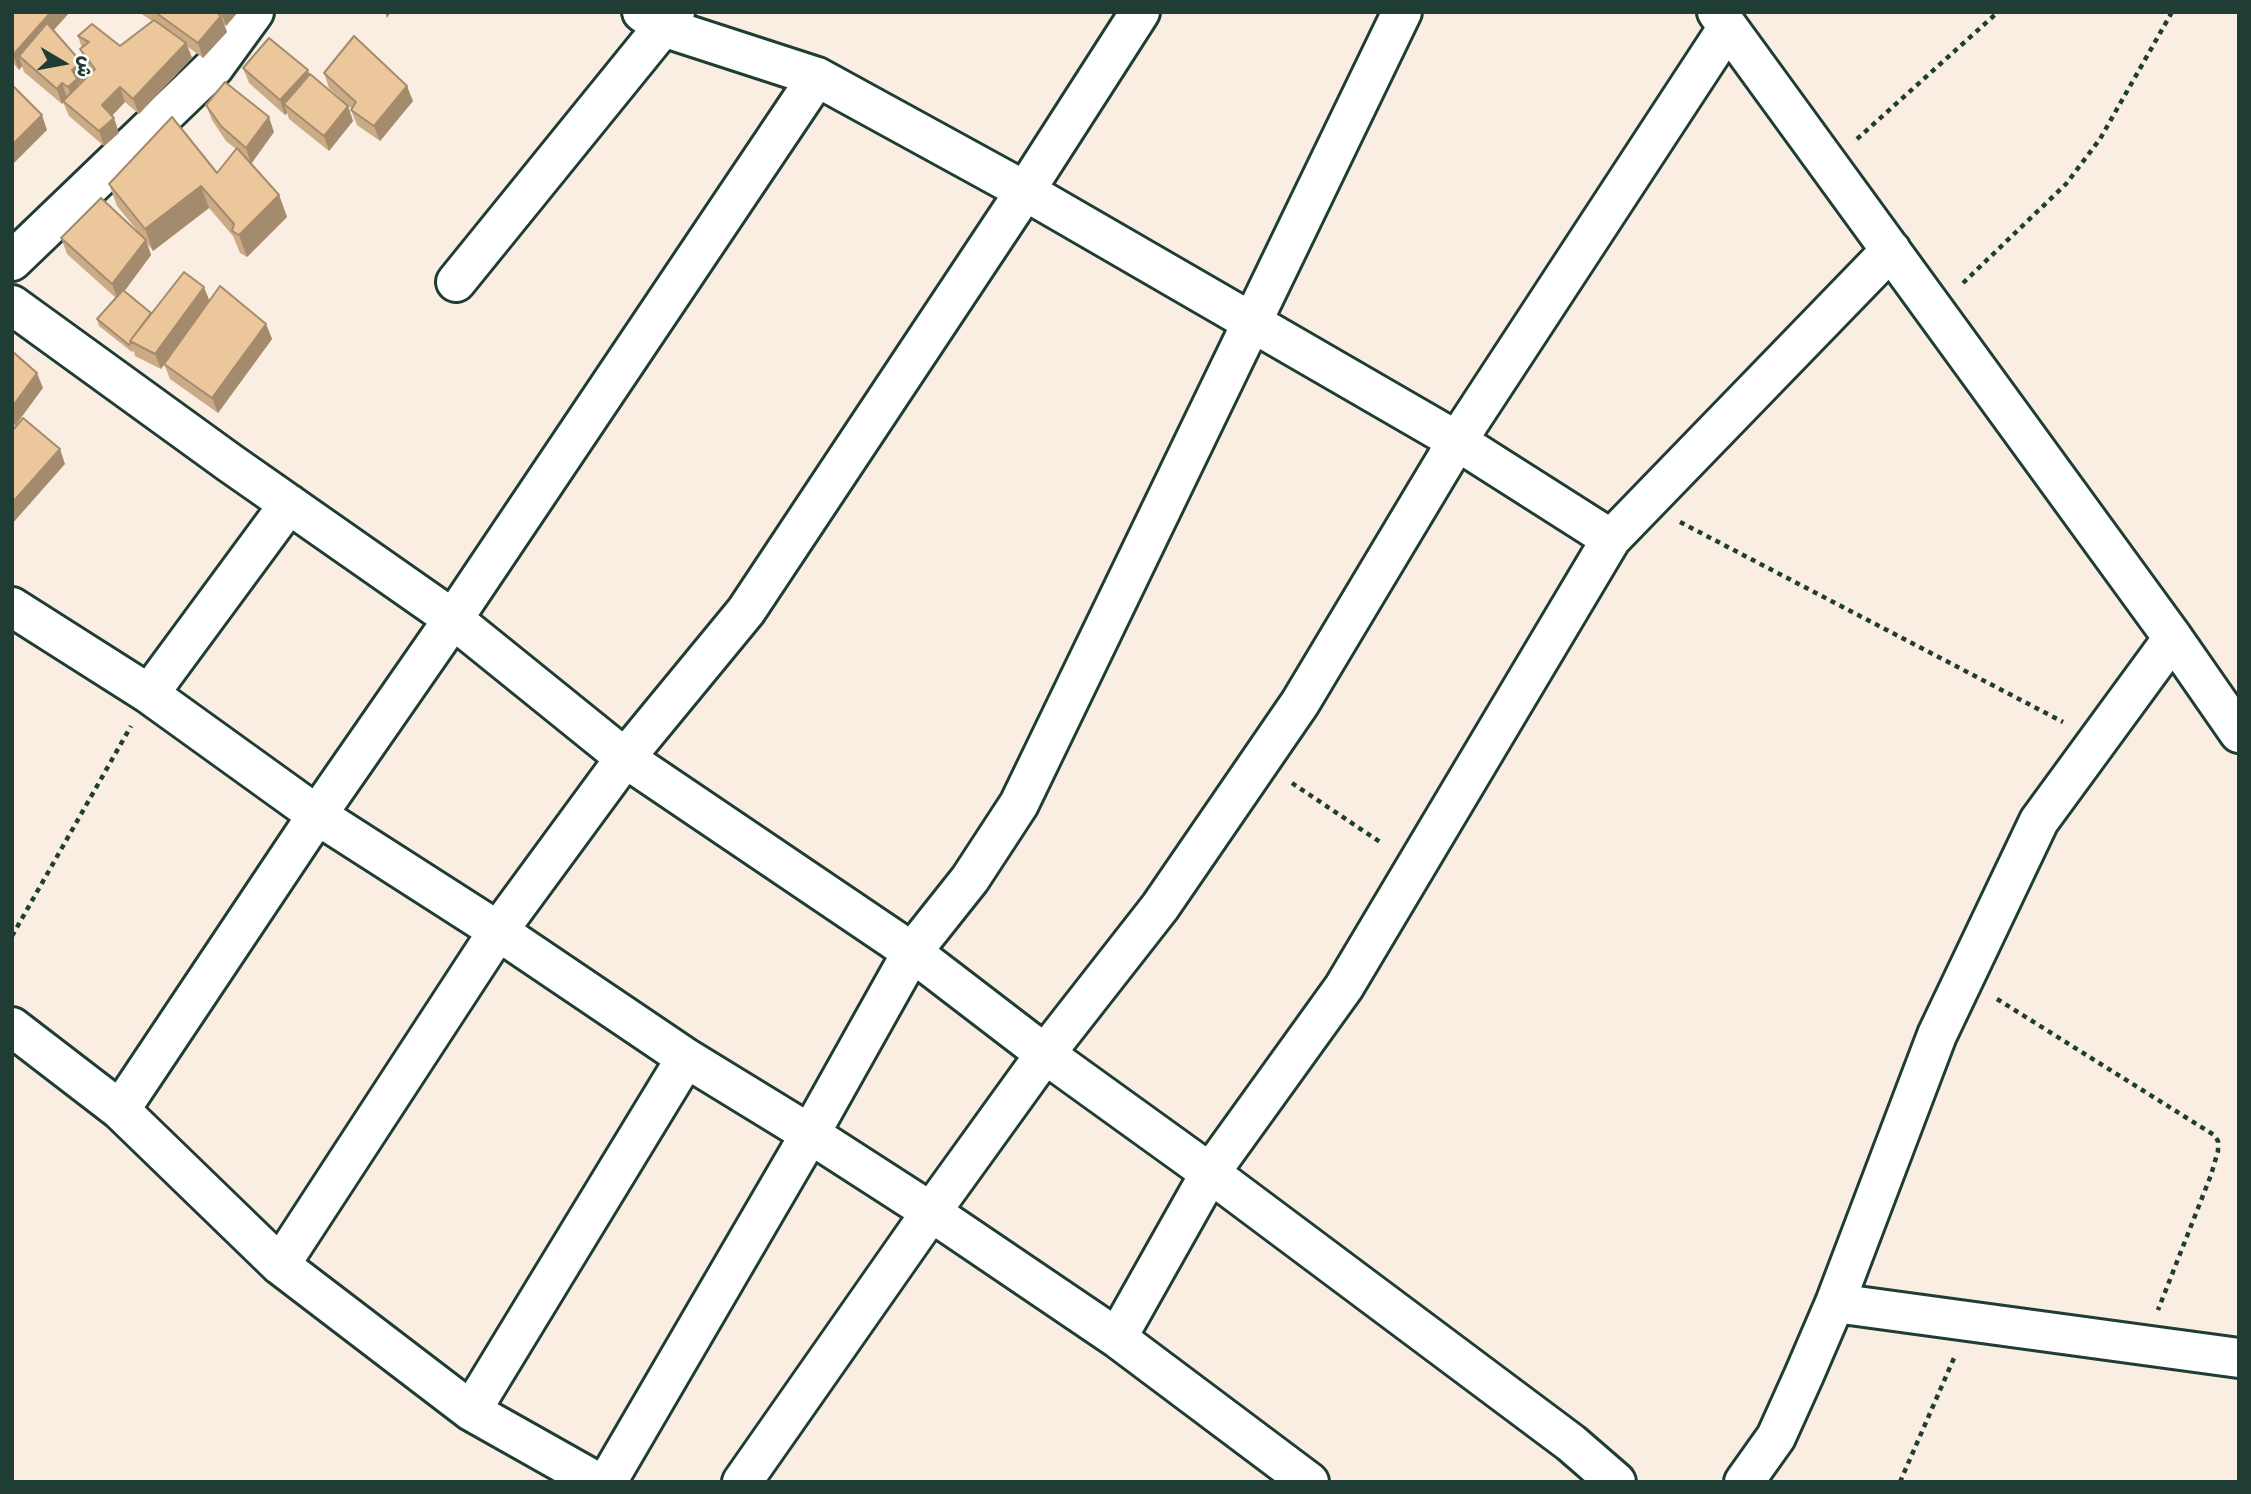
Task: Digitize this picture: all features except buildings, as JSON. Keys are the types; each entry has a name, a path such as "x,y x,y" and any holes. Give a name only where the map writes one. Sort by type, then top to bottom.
{"street":[{"path":"12,261 214,67 254,12"},
{"path":"280,1265 498,931 625,758 746,611 1025,191 1140,12"},
{"path":"607,1482 810,1134 912,952 970,878 1019,804 1402,12"},
{"path":"456,282 660,17 817,77 1025,191 1457,441 1611,539"},
{"path":"742,1482 1045,1054 1160,907 1300,703 1457,441 1723,20 2173,638 2239,733"},
{"path":"120,1110 817,77"},
{"path":"1117,1338 1210,1173 1344,987 1611,539 1891,250"},
{"path":"12,305 453,619 625,758 912,952 1045,1054 1210,1173 1571,1443 1616,1482"},
{"path":"149,694 289,504"},
{"path":"12,607 149,694 317,815 498,931 686,1058 931,1212 1117,1338 1309,1482"},
{"path":"1744,1482 1776,1437 1835,1303 1937,1035 2039,821 2173,638"},
{"path":"12,1027 120,1110 280,1265 471,1411 597,1482"},
{"path":"471,1411 686,1058"},
{"path":"1835,1303 2239,1358"}],"path":[{"path":"1828,165 1998,12"},
{"path":"1934,311 2066,184 2100,139 2172,12"},
{"path":"1645,503 2098,741"},
{"path":"12,936 149,694"},
{"path":"1260,762 1416,866"},
{"path":"1964,978 2214,1135 2218,1141 2211,1175 2144,1346"},
{"path":"1900,1482 1969,1322"}]}
